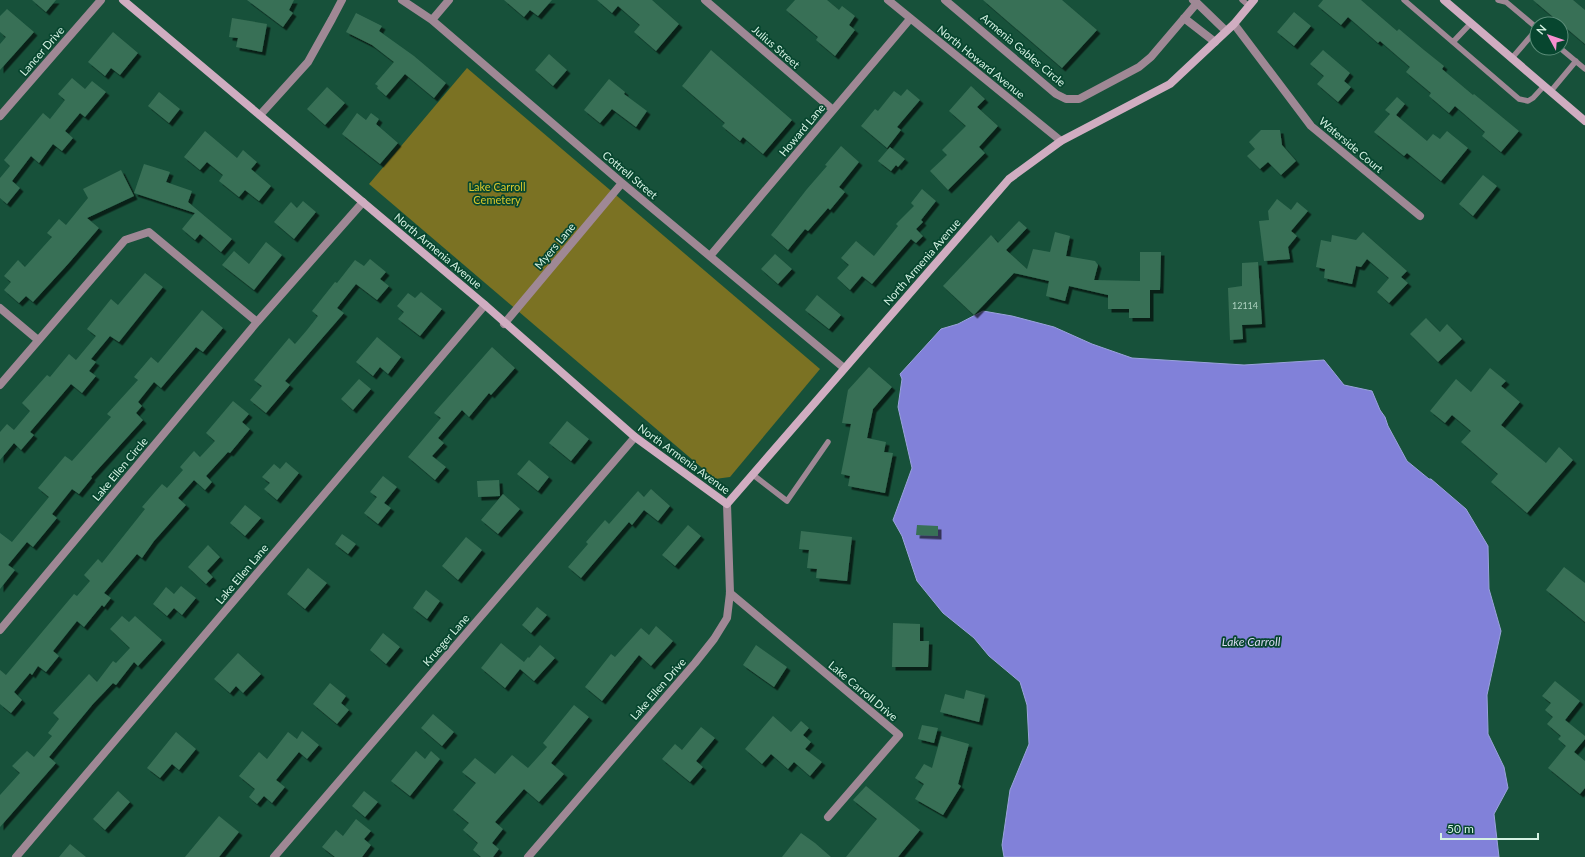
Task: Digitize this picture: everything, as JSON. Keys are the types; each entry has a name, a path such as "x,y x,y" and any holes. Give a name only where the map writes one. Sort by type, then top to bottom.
{"main road":[{"name":"North Armenia Avenue","path":"123,0 485,305 504,324 635,437 727,504 1009,179 1061,140 1170,84 1234,24 1252,3"},
{"path":"1444,0 1585,121"}],"street":[{"name":"Lancer Drive","path":"0,116 101,0"},
{"path":"260,115 308,62 342,0"},
{"name":"Cottrell Street","path":"402,0 432,20 622,183 844,368"},
{"path":"432,20 449,0"},
{"name":"Julius Street","path":"705,0 833,110"},
{"name":"North Howard Avenue","path":"888,0 1061,140"},
{"name":"Armenia Gables Circle","path":"945,0 1056,94 1066,99 1079,99 1139,66 1151,56 1184,18 1195,2 1226,31"},
{"path":"1184,18 1215,42"},
{"name":"Howard Lane","path":"710,256 910,19"},
{"name":"Waterside Court","path":"1234,24 1311,126 1420,216"},
{"name":"Myers Lane","path":"504,324 622,183"},
{"name":"Lake Ellen Circle","path":"0,630 257,322 363,202"},
{"path":"0,385 125,240 149,232 257,322"},
{"name":"Lake Ellen Lane","path":"16,857 485,305"},
{"path":"0,308 38,340"},
{"name":"Krueger Lane","path":"274,857 635,437"},
{"name":"Lake Ellen Drive","path":"528,857 714,639 727,618 730,593 727,504"},
{"name":"Lake Carroll Drive","path":"730,593 899,735 828,817"}],"lane":[{"path":"1242,0 1252,3"},
{"path":"1404,0 1519,99 1528,101 1533,98 1544,86"},
{"path":"1498,0 1506,2 1529,22"},
{"path":"1452,42 1471,23"},
{"path":"1512,58 1529,38"},
{"path":"1569,56 1585,69"},
{"path":"1551,91 1576,62"},
{"path":"752,474 787,501 828,442"}],"green space":[{"name":"Lake Carroll Cemetery","path":"467,68 820,369 730,477 715,479 369,184"}],"water":[{"name":"Lake Carroll","path":"983,311 1012,316 1054,327 1092,344 1132,358 1244,365 1324,360 1344,385 1372,391 1388,426 1407,461 1466,509 1488,546 1489,589 1501,631 1487,695 1488,734 1504,767 1508,788 1494,814 1499,857 1004,857 1002,845 1010,790 1029,744 1027,705 1020,682 989,656 974,638 943,613 917,581 902,536 893,520 912,468 898,407 902,379 900,374 941,329 958,324"}],"building":[{"path":"32,0 56,0 46,12"},
{"path":"247,0 294,0 289,10 293,13 283,27"},
{"path":"504,0 552,0 538,16 530,10 524,17"},
{"path":"597,0 652,0 679,24 656,51 634,32 640,25 618,6 612,13"},
{"path":"795,0 827,0 839,10 842,6 855,16 849,25 855,30 835,56 816,40 818,37 786,10"},
{"path":"983,0 1062,0 1097,30 1062,68"},
{"path":"1323,0 1361,0 1397,31 1399,29 1444,66 1442,69 1519,131 1501,152 1482,136 1485,132 1455,106 1449,113 1429,96 1431,93 1406,72 1410,67 1380,41 1378,43 1348,17 1341,25 1318,6"},
{"path":"1533,0 1573,0 1585,10 1585,44 1569,30 1569,16 1552,16"},
{"path":"7,9 34,32 0,70 0,44 6,37 0,32 0,16"},
{"path":"1294,12 1311,26 1294,46 1277,32"},
{"path":"356,13 382,26 379,31 414,56 446,83 434,98 405,74 386,96 377,88 378,86 375,84 394,62 372,45 346,32"},
{"path":"232,18 267,24 262,52 236,47 238,38 229,37"},
{"path":"113,32 138,53 120,75 111,68 105,76 88,62"},
{"path":"711,50 792,120 763,154 743,137 740,141 722,126 725,123 682,86"},
{"path":"1323,50 1350,73 1344,81 1351,87 1338,102 1317,84 1324,76 1310,64"},
{"path":"549,54 567,70 553,86 535,70"},
{"path":"72,78 85,89 92,81 106,92 85,117 80,113 65,131 73,138 62,151 53,144 39,163 31,156 12,181 20,188 7,204 0,198 0,178 10,166 4,160 43,113 50,119 65,100 58,94"},
{"path":"609,79 625,92 624,94 647,111 636,127 612,109 600,123 584,110"},
{"path":"971,86 985,99 977,107 998,126 979,147 985,153 948,190 930,171 947,155 942,150 966,126 949,111"},
{"path":"327,87 345,103 325,125 307,109"},
{"path":"907,89 920,100 897,127 901,130 887,148 861,126 875,109 878,111 894,91 901,96"},
{"path":"159,92 180,109 169,123 148,106"},
{"path":"1397,97 1405,104 1396,115 1427,141 1433,134 1440,139 1447,131 1468,148 1441,181 1407,153 1404,156 1374,132 1390,114 1385,110"},
{"path":"357,113 366,120 371,113 379,119 376,124 398,143 380,164 342,134"},
{"path":"1261,130 1280,130 1282,145 1296,161 1281,175 1268,162 1260,169 1247,156 1255,149 1249,142"},
{"path":"205,131 237,158 243,150 257,162 251,169 271,186 259,201 245,190 239,197 219,181 223,175 207,162 200,170 184,157"},
{"path":"841,146 859,162 839,187 845,192 830,210 828,208 808,231 805,229 788,250 771,235 827,166 825,165"},
{"path":"890,147 905,159 898,167 896,165 891,171 878,161"},
{"path":"144,164 170,172 166,182 192,191 188,202 232,239 221,252 200,234 195,240 182,229 195,213 134,193"},
{"path":"121,170 134,196 87,218 99,228 33,302 26,296 19,303 4,290 11,282 4,276 18,260 25,267 52,237 47,233 59,219 66,225 88,198 83,189"},
{"path":"1483,175 1497,186 1473,216 1459,204"},
{"path":"922,189 936,201 921,220 923,222 916,229 923,236 916,243 911,239 872,284 862,276 850,290 837,278 849,265 841,258 856,241 874,256 898,226 896,224 914,206 911,203"},
{"path":"1277,199 1291,210 1297,202 1308,211 1291,231 1297,236 1288,247 1290,259 1264,261 1259,221 1269,220 1268,211"},
{"path":"303,201 316,212 294,239 274,222 291,202 297,208"},
{"path":"1019,221 1027,228 1006,250 1027,269 1033,249 1050,252 1055,232 1070,236 1066,256 1095,261 1098,265 1094,280 1140,281 1140,252 1161,252 1160,290 1150,290 1150,318 1129,318 1129,309 1108,309 1108,295 1069,286 1065,301 1046,296 1049,281 1014,273 974,315 943,286 991,235 998,243"},
{"path":"1363,232 1407,271 1401,277 1408,283 1389,303 1377,292 1389,278 1367,259 1361,267 1356,266 1352,284 1324,278 1325,269 1316,267 1321,240 1331,242 1332,235 1356,240"},
{"path":"266,242 282,255 254,290 222,265 234,251 249,264"},
{"path":"775,254 792,269 778,284 761,269"},
{"path":"370,259 386,272 380,279 389,286 377,300 356,284 337,308 344,313 285,381 290,385 266,413 250,400 262,386 254,380 289,338 295,344 307,330 318,316 312,311 355,260 364,266"},
{"path":"1258,262 1262,324 1242,325 1243,339 1230,340 1228,288 1242,286 1242,263"},
{"path":"145,273 163,287 119,342 110,336 91,359 96,362 89,371 96,376 82,393 71,384 30,432 34,435 21,450 14,443 0,460 0,432 7,424 14,430 30,411 22,403 47,375 50,377 69,354 76,360 96,336 87,329 111,299 118,305"},
{"path":"421,292 442,309 420,336 398,319 404,312 397,306 408,293 415,298"},
{"path":"817,295 841,315 829,329 805,310"},
{"path":"202,310 223,328 203,352 196,347 161,388 154,382 138,402 142,406 136,413 143,420 91,477 92,478 79,494 72,489 52,514 57,518 33,547 27,542 8,565 15,570 0,589 0,533 12,542 49,497 38,488 65,456 72,461 111,417 107,414 138,380 134,377 151,357 158,363"},
{"path":"1426,318 1440,332 1447,324 1462,339 1438,362 1410,334"},
{"path":"377,337 401,357 388,374 380,367 373,376 356,362"},
{"path":"492,347 515,368 491,395 489,393 469,417 462,410 438,438 444,443 432,456 446,467 435,480 408,457 441,418 434,413"},
{"path":"869,367 892,387 873,409 867,438 886,442 884,452 893,453 885,493 848,486 850,476 841,474 851,424 842,423 848,390"},
{"path":"1490,368 1506,381 1501,386 1520,402 1501,425 1546,463 1559,447 1573,460 1527,513 1491,482 1498,474 1461,442 1471,431 1452,415 1445,423 1430,411 1456,379 1471,392"},
{"path":"359,379 371,389 353,410 341,399"},
{"path":"233,401 249,414 242,422 250,429 230,453 228,452 206,476 212,482 205,490 194,480 178,498 186,505 154,541 142,558 137,554 104,593 111,598 104,607 102,605 84,627 77,621 53,651 59,656 46,672 38,666 32,675 30,673 14,692 22,700 11,713 0,704 0,670 6,675 74,594 77,596 90,581 84,575 98,559 102,563 145,509 142,507 162,484 167,488 183,470 180,467 194,451 200,457 215,441 206,433"},
{"path":"567,421 589,439 571,461 549,443"},
{"path":"529,460 549,477 538,491 517,474"},
{"path":"286,462 299,473 277,500 264,489 270,483 262,477 274,464 280,469"},
{"path":"383,476 397,487 384,503 391,508 378,524 364,513 377,497 370,492"},
{"path":"499,480 500,496 478,497 477,481"},
{"path":"651,489 670,506 658,521 644,510 632,525 629,522 581,578 568,567 588,544 586,542 605,520 609,524 638,491 644,497"},
{"path":"503,494 520,509 498,534 481,520"},
{"path":"245,505 261,518 245,536 230,523"},
{"path":"688,525 701,536 675,566 662,555"},
{"path":"917,525 938,526 938,536 916,535"},
{"path":"801,531 852,537 847,581 816,578 817,569 807,568 809,550 799,549"},
{"path":"342,534 356,544 348,554 335,544"},
{"path":"466,537 482,550 458,580 442,566"},
{"path":"208,545 220,557 207,571 213,577 206,584 188,567"},
{"path":"1564,567 1585,583 1585,622 1546,590"},
{"path":"308,568 327,583 305,609 287,594"},
{"path":"181,586 196,598 182,615 174,608 167,616 153,604 166,587 174,594"},
{"path":"426,590 440,601 427,619 413,608"},
{"path":"537,607 547,615 531,633 522,625"},
{"path":"122,616 129,622 135,616 162,640 138,666 134,662 116,685 113,683 93,704 49,757 56,763 0,827 0,795 20,773 12,766 27,751 34,757 52,736 48,733 59,719 53,713 89,674 97,682 113,661 116,663 130,648 110,629"},
{"path":"893,623 920,624 920,641 929,641 928,667 892,667"},
{"path":"656,626 673,641 651,666 639,655 602,701 585,687 611,654 615,657 641,628 649,635"},
{"path":"383,633 400,647 386,664 370,650"},
{"path":"501,643 524,662 540,645 555,658 534,681 520,669 505,688 481,668"},
{"path":"756,645 787,667 774,687 743,665"},
{"path":"238,653 261,674 243,693 236,686 230,693 214,679"},
{"path":"1555,681 1580,701 1565,720 1585,736 1585,739 1574,752 1585,761 1585,788 1580,794 1548,768 1566,746 1558,739 1561,736 1547,724 1553,717 1545,710 1551,703 1542,696"},
{"path":"330,683 346,696 341,703 349,710 337,724 313,704"},
{"path":"966,690 985,695 979,722 940,712 945,694 964,699"},
{"path":"574,705 589,717 551,763 564,774 539,802 524,789 495,822 503,829 492,843 499,849 493,857 481,857 473,850 478,843 463,830 469,823 453,810 476,783 462,772 475,758 495,774 512,755 528,768 547,747 543,743"},
{"path":"433,714 454,732 442,746 421,728"},
{"path":"773,716 791,732 801,721 809,728 803,735 811,742 805,749 822,762 810,776 794,762 788,769 771,754 762,764 745,749"},
{"path":"922,725 938,728 934,743 918,739"},
{"path":"701,727 715,738 696,761 703,767 690,782 662,759 675,744 682,750"},
{"path":"302,731 319,745 307,759 299,752 276,780 285,787 272,803 264,796 257,804 249,797 255,789 239,776 259,752 267,759 288,732 297,739"},
{"path":"176,732 196,749 179,770 172,764 160,778 147,768"},
{"path":"941,736 969,744 958,784 961,786 943,815 915,799 924,784 915,778 924,764 932,768"},
{"path":"416,751 425,759 431,751 440,759 410,796 391,781"},
{"path":"866,786 920,830 898,857 846,857 877,819 853,800"},
{"path":"118,791 130,802 105,830 93,819"},
{"path":"364,791 378,802 365,817 352,806"},
{"path":"219,816 239,832 219,857 185,857"},
{"path":"356,819 371,831 364,839 371,845 362,857 335,857 322,847 336,830 343,836"},
{"path":"801,833 815,843 831,857 782,857"},
{"path":"70,844 86,857 59,857"}]}
